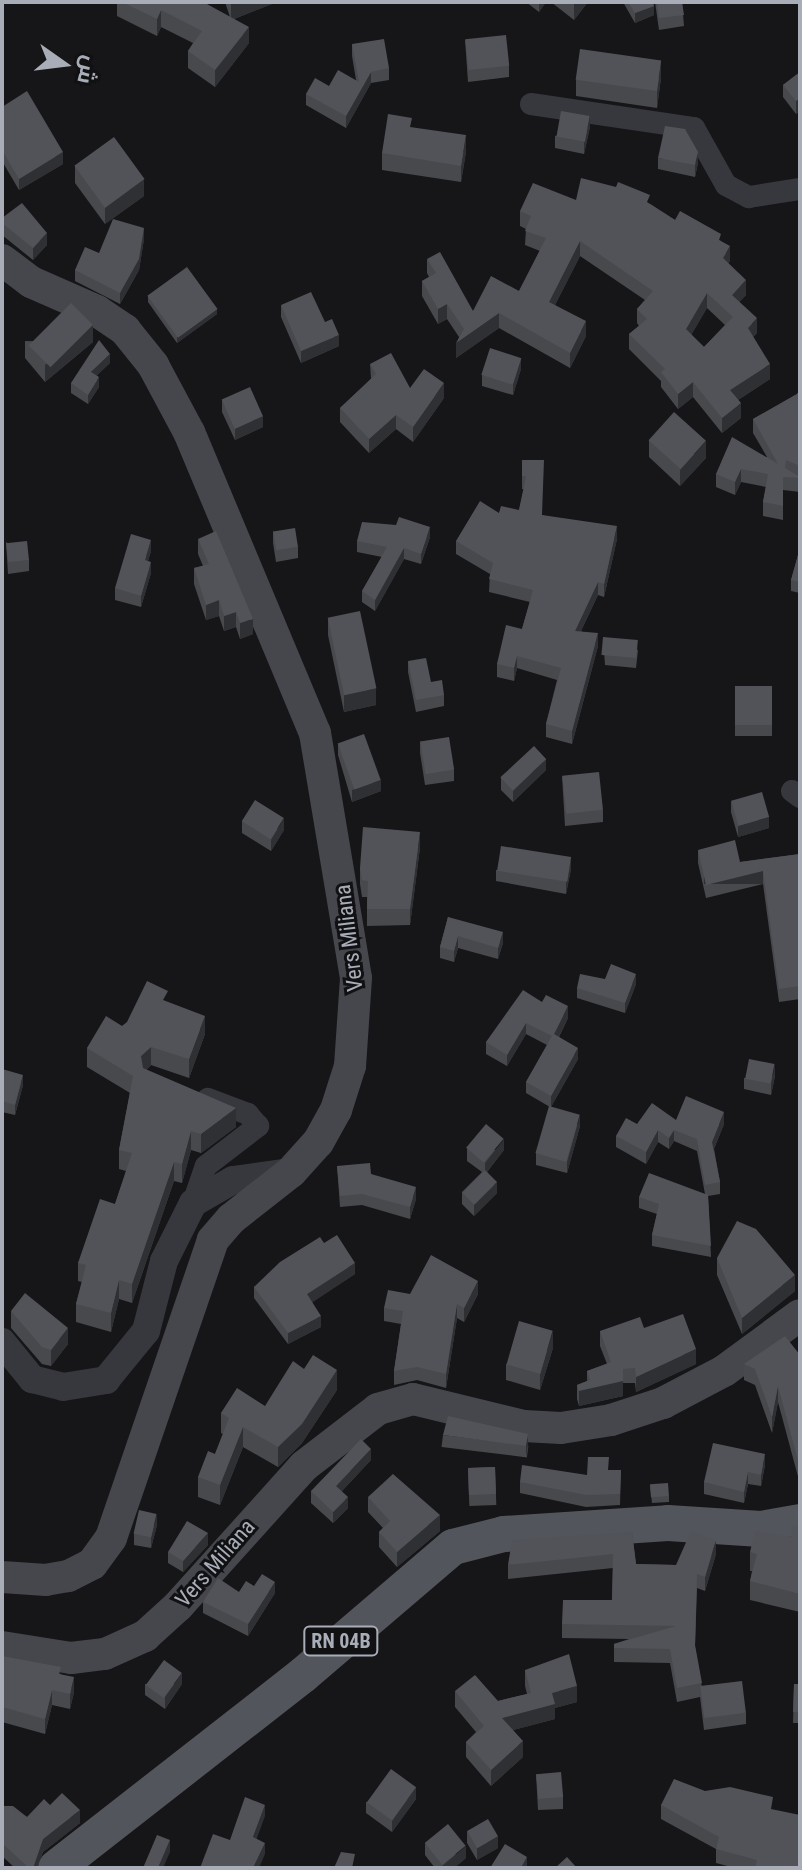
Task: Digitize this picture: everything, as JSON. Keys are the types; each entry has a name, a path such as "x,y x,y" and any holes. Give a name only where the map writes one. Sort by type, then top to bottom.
{"main road":[{"name":"Vers Miliana","path":"2,260 31,282 97,311 125,330 153,365 201,460 315,733 345,895 356,1019 350,1066 336,1110 318,1142 291,1172 231,1219 213,1240 111,1538 92,1564 68,1576 46,1580 2,1577"},
{"name":"Vers Miliana","path":"2,1647 71,1658 105,1654 145,1636 178,1606 304,1466 378,1409 413,1399 524,1426 561,1428 611,1420 663,1403 724,1371 800,1315"},
{"name":"RN 04B","path":"56,1868 303,1675 453,1547 504,1534 638,1525 761,1529 800,1522"}],"street":[{"path":"531,104 694,128 726,185 749,197 800,189"},
{"path":"2,1342 32,1379 63,1387 106,1380 146,1331 164,1261 193,1203 206,1166 258,1126 248,1114 181,1089"},
{"path":"193,1203 233,1180 291,1172"}],"building":[{"path":"122,2 203,2 249,27 215,70 188,51 202,31 161,10 157,19"},
{"path":"628,2 653,2 654,6 635,13"},
{"path":"657,2 682,2 684,15 659,18"},
{"path":"506,35 509,66 468,70 465,39"},
{"path":"384,39 389,68 371,72 346,116 306,94 315,78 329,86 338,70 359,82 352,44"},
{"path":"580,49 661,60 657,91 576,80"},
{"path":"800,72 800,98 796,101 783,85"},
{"path":"27,91 63,152 19,179 2,150 2,107"},
{"path":"561,111 590,116 585,142 556,137"},
{"path":"388,114 412,118 410,127 466,135 461,166 382,153"},
{"path":"665,126 685,129 698,152 695,165 658,158"},
{"path":"114,137 145,179 105,208 74,166"},
{"path":"581,178 616,187 618,182 650,195 647,202 675,220 680,211 721,234 719,240 730,246 723,258 746,280 732,295 757,318 748,328 770,364 730,390 741,403 722,418 693,382 678,394 661,372 665,369 629,334 647,319 637,309 653,291 580,241 549,302 586,321 570,353 499,313 456,343 464,329 447,304 438,309 422,281 436,273 427,259 440,252 473,311 491,276 519,291 546,238 525,231 531,216 520,211 533,183 576,200","holes":["707,293 733,317 704,347 686,329"]},
{"path":"22,203 47,233 33,248 2,223 2,218"},
{"path":"113,219 144,228 139,259 120,293 75,270 85,247 99,253"},
{"path":"187,267 218,309 178,338 147,296"},
{"path":"311,292 325,322 332,319 339,335 301,351 281,305"},
{"path":"71,303 93,325 50,367 29,345"},
{"path":"99,340 110,354 91,372 99,377 88,395 71,383"},
{"path":"490,348 521,358 513,385 481,375"},
{"path":"391,353 410,388 424,369 444,383 413,427 396,415 369,439 340,408 376,374 370,364"},
{"path":"250,387 263,416 235,429 222,400"},
{"path":"800,390 800,466 786,460 785,468 800,478 783,477 783,506 763,502 768,474 741,469 735,482 716,474 732,437 778,464 753,419"},
{"path":"674,412 706,441 681,469 649,440"},
{"path":"522,460 544,460 542,515 617,526 604,584 598,582 575,631 598,633 572,731 546,724 561,668 517,656 514,668 497,664 506,625 522,629 533,590 489,579 493,563 456,541 480,501 499,513 501,506 519,510 526,476 522,476"},
{"path":"399,517 430,527 421,554 404,548 375,600 362,591 387,547 357,541 362,522 396,525"},
{"path":"295,528 298,547 276,550 273,531"},
{"path":"216,531 253,619 240,623 236,612 224,616 219,600 206,605 194,568 209,564 198,539"},
{"path":"131,534 151,540 145,560 151,562 141,596 115,588"},
{"path":"27,541 29,560 8,562 6,543"},
{"path":"800,548 800,582 791,580"},
{"path":"360,611 376,688 344,695 328,618"},
{"path":"603,637 638,640 636,658 601,655"},
{"path":"426,658 431,682 442,680 444,695 416,700 408,661"},
{"path":"735,686 772,686 772,725 735,725"},
{"path":"364,734 381,780 354,790 338,744"},
{"path":"449,737 454,770 426,774 420,742"},
{"path":"534,746 546,759 513,791 500,777"},
{"path":"599,772 603,810 566,814 562,776"},
{"path":"762,792 769,817 738,826 731,801"},
{"path":"255,800 284,818 271,839 242,821"},
{"path":"363,827 420,832 410,909 367,909 368,881 362,880 360,868"},
{"path":"735,840 740,862 800,854 800,986 779,989 763,871 706,885 698,850"},
{"path":"501,846 571,857 567,882 497,871"},
{"path":"448,917 503,932 498,948 458,936 454,951 440,947"},
{"path":"611,964 636,974 625,1003 577,988 580,974 605,979"},
{"path":"147,981 168,991 163,1000 205,1016 189,1059 151,1047 141,1056 143,1068 236,1108 201,1134 191,1131 182,1164 174,1162 132,1284 119,1280 111,1313 76,1304 86,1265 78,1263 100,1199 115,1204 132,1153 119,1150 133,1076 87,1048 106,1016 122,1026 127,1022"},
{"path":"523,990 542,1002 546,995 568,1006 554,1034 578,1048 551,1096 526,1082 552,1036 526,1023 507,1055 486,1042"},
{"path":"749,1059 775,1064 771,1084 745,1079"},
{"path":"2,1069 23,1075 15,1105 2,1101"},
{"path":"686,1096 724,1112 712,1142 720,1182 705,1185 697,1139 674,1130 669,1138 658,1130 646,1152 616,1136 626,1118 637,1124 652,1103 676,1120"},
{"path":"549,1106 580,1115 566,1162 535,1153"},
{"path":"486,1124 504,1139 484,1163 466,1148"},
{"path":"370,1163 371,1174 416,1187 410,1207 362,1194 340,1196 337,1166"},
{"path":"485,1170 497,1182 474,1205 462,1193"},
{"path":"649,1173 708,1195 711,1246 652,1235 659,1204 639,1197"},
{"path":"737,1221 756,1229 795,1275 742,1318 717,1258"},
{"path":"337,1235 355,1263 307,1294 321,1316 288,1333 254,1287 280,1262 320,1237 324,1243"},
{"path":"431,1255 478,1281 464,1308 457,1304 446,1374 417,1367 394,1371 403,1311 384,1308 388,1290 410,1294"},
{"path":"25,1293 68,1328 51,1350 42,1347 11,1311"},
{"path":"683,1314 696,1349 636,1377 635,1368 623,1369 623,1381 579,1391 577,1385 590,1380 587,1371 611,1362 600,1331 640,1317 644,1328"},
{"path":"519,1321 553,1331 540,1374 507,1364"},
{"path":"785,1336 800,1355 800,1468 778,1386 772,1417 755,1369 744,1364"},
{"path":"313,1355 337,1370 302,1424 278,1447 243,1427 220,1485 198,1477 208,1451 215,1454 229,1418 221,1413 237,1388 265,1406 293,1361 304,1369"},
{"path":"448,1416 528,1434 526,1446 443,1435"},
{"path":"361,1439 371,1449 336,1486 348,1497 333,1512 311,1491"},
{"path":"713,1443 765,1454 761,1475 748,1472 744,1492 704,1482"},
{"path":"588,1457 609,1457 608,1470 621,1470 620,1494 586,1495 520,1482 522,1465 587,1475"},
{"path":"495,1467 496,1494 469,1495 468,1468"},
{"path":"393,1474 440,1515 397,1552 379,1532 390,1521 368,1497"},
{"path":"668,1483 669,1496 651,1497 650,1484"},
{"path":"139,1510 157,1514 151,1537 134,1533"},
{"path":"187,1521 208,1533 183,1561 168,1552"},
{"path":"791,1526 800,1526 800,1594 750,1581 757,1554 750,1552 755,1531 791,1537"},
{"path":"691,1531 716,1540 705,1577 697,1574 695,1645 702,1683 677,1688 670,1649 614,1648 614,1644 676,1626 562,1624 563,1600 612,1600 613,1554 508,1565 512,1540 632,1532 636,1564 676,1565"},
{"path":"262,1574 275,1582 248,1624 203,1602 218,1578 239,1592 246,1581 254,1586"},
{"path":"569,1654 577,1686 552,1693 555,1704 502,1718 523,1741 491,1770 466,1742 484,1726 455,1691 475,1675 498,1701 531,1693 525,1670"},
{"path":"2,1656 61,1667 59,1674 74,1677 70,1694 52,1690 45,1719 2,1707"},
{"path":"164,1660 182,1673 164,1698 146,1685"},
{"path":"742,1681 746,1713 704,1718 700,1686"},
{"path":"794,1684 800,1684 800,1712 793,1712"},
{"path":"391,1769 416,1787 392,1820 367,1802"},
{"path":"561,1772 563,1797 538,1799 536,1774"},
{"path":"674,1779 705,1791 730,1787 773,1797 771,1809 800,1815 800,1868 755,1868 757,1860 716,1849 719,1837 661,1805"},
{"path":"62,1793 80,1810 43,1839 33,1868 29,1868 2,1843 2,1806 13,1806 27,1817 44,1799 50,1805"},
{"path":"245,1797 265,1805 253,1837 265,1843 253,1868 200,1868 213,1834 230,1840"},
{"path":"488,1819 498,1836 477,1848 467,1831"},
{"path":"448,1824 466,1846 442,1865 425,1843"},
{"path":"157,1835 170,1840 158,1868 143,1868"},
{"path":"505,1844 527,1857 521,1868 490,1868"},
{"path":"341,1852 355,1854 352,1868 334,1868"},
{"path":"567,1857 577,1868 555,1868"}]}
